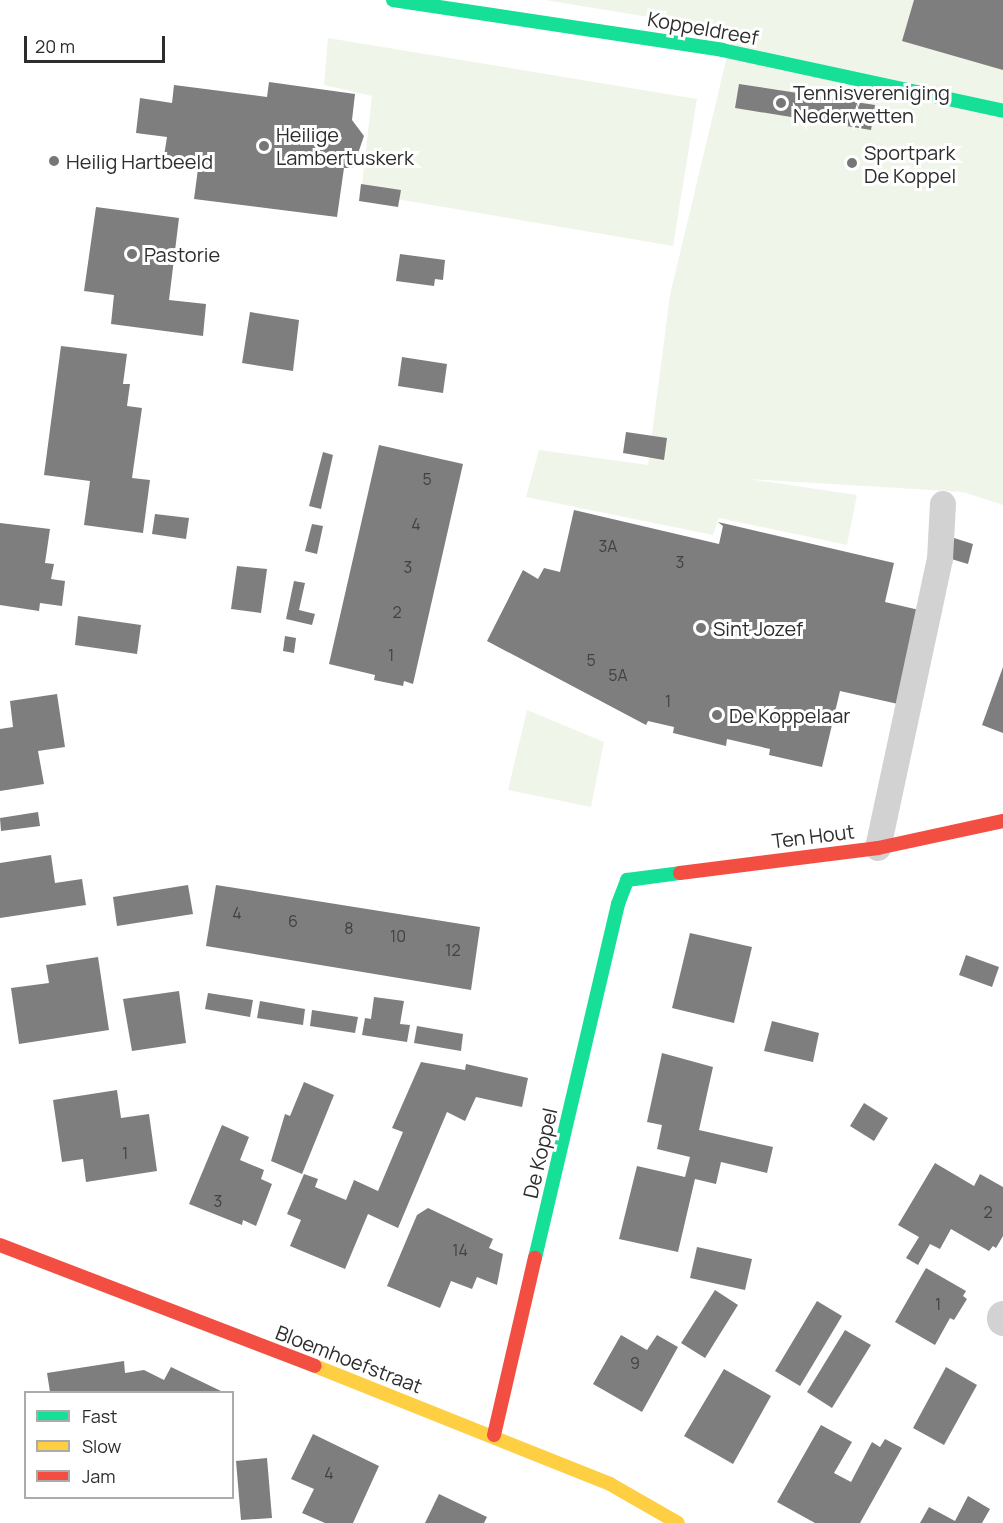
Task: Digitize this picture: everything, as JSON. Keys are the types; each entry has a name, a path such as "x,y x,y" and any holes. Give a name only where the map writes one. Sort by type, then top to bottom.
{"street":[{"name":"Koppeldreef","path":"393,0 722,50 1003,111"},
{"name":"Ten Hout","path":"627,880 878,848 1003,821"},
{"name":"De Koppel","path":"494,1435 618,904 627,880"},
{"name":"Bloemhoefstraat","path":"0,1245 494,1435 610,1484 678,1523"}],"lane":[{"path":"878,848 940,559 942,504"}],"shaded area":[{"name":"Sportpark De Koppel","path":"545,0 1003,0 1003,505 963,492 749,479 857,495 847,545 719,518 713,535 526,497 539,450 648,465 670,295 733,31 717,34 673,25 667,20"},
{"path":"328,38 697,99 673,246 361,193 372,96 324,85"},
{"path":"527,710 604,742 591,807 508,790"}],"building":[{"path":"914,0 1003,0 1003,70 902,41"},
{"name":"Heilige Lambertuskerk","path":"269,82 355,94 352,120 364,136 353,168 344,168 337,217 194,199 199,161 164,156 167,137 136,133 140,98 172,103 174,85 267,97"},
{"path":"739,84 875,105 871,130 735,108"},
{"path":"361,184 401,190 398,207 359,201"},
{"name":"Pastorie","path":"96,207 179,218 169,300 206,304 203,336 111,324 114,295 84,291"},
{"path":"400,254 445,260 443,280 435,279 434,286 396,281"},
{"path":"250,312 299,320 293,371 242,363"},
{"path":"61,346 127,354 123,384 130,384 127,406 142,408 132,478 150,480 143,533 84,525 90,481 44,475"},
{"path":"402,357 447,364 443,393 398,386"},
{"path":"626,432 667,438 664,460 623,453"},
{"path":"379,445 463,464 413,684 404,681 403,686 374,680 375,675 329,664"},
{"path":"323,452 333,455 321,509 309,506"},
{"path":"574,510 719,544 723,526 718,522 894,563 885,602 919,610 898,704 840,691 822,767 769,755 770,749 727,739 726,746 673,733 674,727 648,721 646,725 487,641 523,570 538,579 544,568 560,572"},
{"path":"155,514 189,518 186,539 152,534"},
{"path":"0,523 50,529 45,563 54,564 51,579 65,581 62,606 40,603 39,611 0,605"},
{"path":"312,524 323,526 317,554 305,551"},
{"path":"954,538 973,544 968,564 948,558"},
{"path":"237,566 267,569 261,613 231,609"},
{"path":"294,581 305,583 299,610 315,614 312,625 286,619"},
{"path":"78,616 141,625 137,654 75,645"},
{"path":"285,636 296,638 294,653 283,651"},
{"path":"1003,667 1003,733 982,725"},
{"path":"57,694 65,747 38,751 44,784 0,791 0,729 13,727 10,701"},
{"path":"38,812 40,826 1,831 0,818"},
{"path":"51,855 55,883 82,879 86,905 0,918 0,863"},
{"path":"188,885 193,914 117,926 113,897"},
{"path":"216,885 480,927 471,990 206,946"},
{"path":"690,933 752,947 734,1023 672,1008"},
{"path":"966,955 999,967 992,987 959,975"},
{"path":"98,957 109,1030 19,1044 11,988 49,983 46,965"},
{"path":"179,991 186,1043 132,1051 123,999"},
{"path":"208,993 253,1000 250,1017 205,1009"},
{"path":"374,997 404,1001 400,1024 410,1025 407,1042 362,1035 365,1018 371,1019"},
{"path":"260,1001 305,1009 303,1025 257,1018"},
{"path":"312,1010 358,1017 355,1033 310,1026"},
{"path":"772,1021 819,1033 813,1062 764,1051"},
{"path":"417,1026 463,1034 461,1051 414,1043"},
{"path":"662,1053 713,1067 699,1130 773,1147 767,1173 721,1162 716,1184 695,1179 678,1252 619,1239 637,1166 685,1177 690,1157 657,1149 662,1125 647,1122"},
{"path":"421,1062 465,1070 466,1064 528,1078 522,1107 476,1097 465,1121 447,1112 398,1228 368,1214 345,1269 290,1246 301,1220 287,1214 304,1174 318,1179 315,1187 346,1200 354,1180 378,1191 403,1132 392,1128"},
{"path":"304,1082 334,1095 302,1174 271,1161 285,1114 290,1116"},
{"path":"117,1090 121,1118 149,1114 157,1171 86,1182 83,1159 62,1162 53,1100"},
{"path":"864,1103 888,1118 874,1141 850,1126"},
{"path":"222,1125 249,1137 240,1160 264,1170 261,1179 272,1184 256,1226 243,1220 242,1225 189,1204"},
{"path":"935,1163 974,1186 980,1174 1003,1187 1003,1236 996,1248 993,1246 989,1251 951,1229 940,1249 930,1244 918,1265 906,1258 919,1237 898,1225"},
{"path":"428,1208 493,1239 489,1248 503,1254 497,1285 477,1277 472,1289 451,1281 440,1308 387,1286 417,1215"},
{"path":"697,1247 752,1259 745,1290 690,1278"},
{"path":"926,1268 966,1291 963,1296 967,1299 954,1320 950,1318 935,1345 895,1322"},
{"path":"715,1290 738,1305 705,1358 681,1343"},
{"path":"817,1301 842,1316 800,1386 775,1371"},
{"path":"845,1330 871,1345 832,1408 807,1392"},
{"path":"621,1335 647,1350 657,1335 678,1347 642,1412 593,1384"},
{"path":"124,1361 125,1373 144,1370 164,1380 171,1367 221,1391 50,1391 47,1373"},
{"path":"946,1367 977,1385 944,1445 913,1428"},
{"path":"724,1369 771,1396 733,1464 684,1436"},
{"path":"821,1425 852,1442 834,1473 851,1482 872,1442 880,1447 885,1439 902,1448 860,1523 815,1523 777,1502"},
{"path":"313,1434 379,1466 353,1523 325,1523 302,1513 314,1489 291,1479"},
{"path":"267,1458 272,1518 241,1520 236,1461"},
{"path":"439,1494 487,1517 484,1523 425,1523"},
{"path":"968,1496 990,1509 982,1523 920,1523 929,1507 955,1521"}],"traffic: fast":[{"path":"393,0 722,50 1003,111"},
{"path":"535,1258 618,904 627,880 680,873"}],"traffic: slow":[{"path":"315,1366 610,1484 678,1523"}],"traffic: jam":[{"path":"680,873 878,848 1003,821"},
{"path":"0,1245 315,1366"},
{"path":"494,1435 535,1258"}],"place":[{"name":"Tennisvereniging Nederwetten","path":"781,103"},
{"name":"Heilige Lambertuskerk","path":"264,146"},
{"name":"Heilig Hartbeeld","path":"54,161"},
{"name":"Sportpark De Koppel","path":"852,163"},
{"name":"Pastorie","path":"132,254"},
{"name":"Sint Jozef","path":"701,628"},
{"name":"De Koppelaar","path":"717,715"}]}
